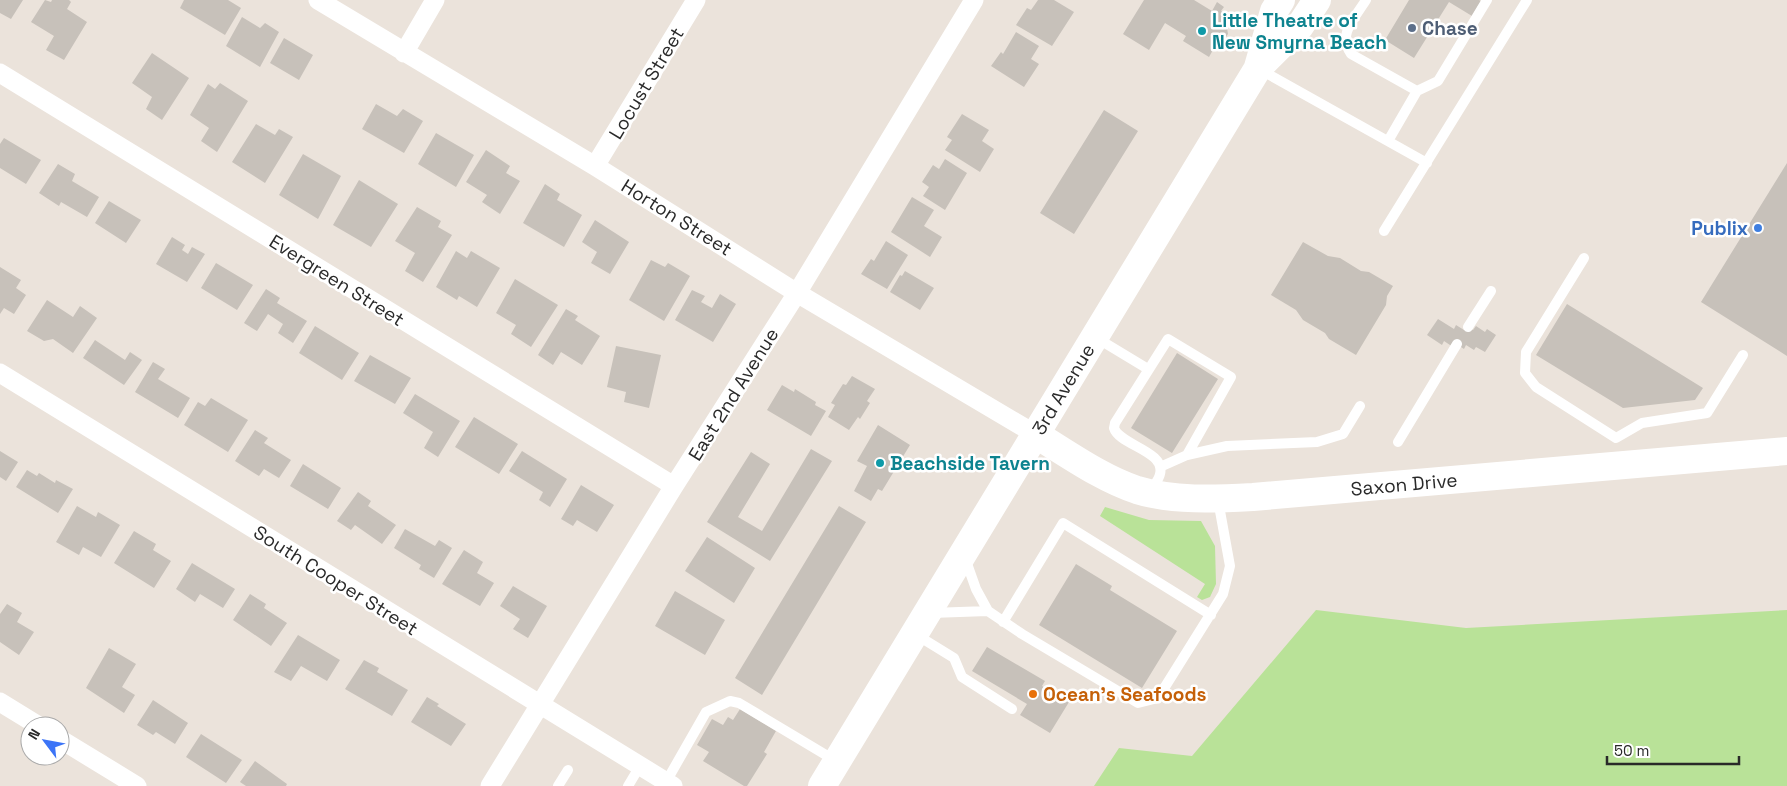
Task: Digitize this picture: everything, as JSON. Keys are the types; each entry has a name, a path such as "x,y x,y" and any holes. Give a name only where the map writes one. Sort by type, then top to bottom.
{"main road":[{"name":"3rd Avenue","path":"1258,68 1274,11 1281,0"},
{"name":"3rd Avenue","path":"822,786 1258,68 1300,26 1317,0"},
{"name":"Saxon Drive","path":"1035,434 1105,476 1137,490 1150,493 1218,498 1253,497 1787,451"}],"street":[{"name":"Horton Street","path":"318,0 595,166 797,293 1035,434"},
{"path":"404,53 435,0"},
{"name":"Locust Street","path":"595,166 696,0"},
{"name":"East 2nd Avenue","path":"490,786 674,486 797,293 974,0"},
{"name":"Evergreen Street","path":"0,73 674,486"},
{"name":"South Cooper Street","path":"0,373 670,784"},
{"path":"0,702 23,716"},
{"path":"70,745 137,786"}],"lane":[{"path":"1366,0 1345,33 1345,46 1351,54 1417,91"},
{"path":"1388,141 1417,91 1438,81 1487,0"},
{"path":"1384,231 1526,0"},
{"path":"1258,68 1427,163"},
{"path":"1584,258 1526,352 1525,373 1536,387 1616,438 1642,423 1707,413 1743,355"},
{"path":"1468,327 1491,291"},
{"path":"1095,336 1148,369"},
{"path":"1150,493 1160,474 1160,467 1152,455 1118,435 1114,428 1115,423 1168,339 1231,377 1187,455"},
{"path":"1398,442 1457,344"},
{"path":"1160,467 1187,455 1227,446 1317,442 1343,434 1360,406"},
{"path":"964,553 976,589 988,611 1003,622 1138,703 1158,698 1223,594 1230,566 1218,498"},
{"path":"1003,622 1063,523 1211,615"},
{"path":"921,623 988,611"},
{"path":"921,623 954,658 962,677 1012,709"},
{"path":"670,784 706,712 730,701 739,703 837,761"},
{"path":"628,786 640,766"},
{"path":"558,786 568,770"}],"green space":[{"path":"1105,507 1149,520 1201,521 1215,546 1216,584 1210,597 1202,600 1197,597 1205,584 1100,516"},
{"path":"1316,610 1466,628 1787,610 1787,786 1094,786 1119,748 1192,756"}],"building":[{"path":"0,0 23,0 11,19 0,13"},
{"path":"45,0 51,2 52,0 69,0 71,2 67,9 87,22 64,60 46,50 54,36 31,22"},
{"path":"184,0 228,0 241,8 225,35 180,8"},
{"path":"1038,0 1054,0 1074,12 1052,46 1016,25 1027,8 1031,10"},
{"name":"Little Theatre of New Smyrna Beach","path":"1144,0 1194,0 1212,11 1217,2 1224,7 1221,11 1232,18 1227,28 1228,34 1220,46 1214,48 1209,57 1183,41 1186,36 1165,23 1149,50 1123,34"},
{"name":"Chase","path":"1409,0 1481,1 1472,16 1449,2 1414,58 1385,40"},
{"path":"242,17 260,28 265,23 279,32 260,67 226,46"},
{"path":"1016,32 1039,46 1031,59 1039,64 1024,87 991,66 1001,52 1003,54"},
{"path":"284,38 313,55 299,80 270,63"},
{"path":"152,53 189,78 162,120 146,109 152,97 132,83"},
{"path":"220,83 248,101 217,152 201,141 209,128 190,115 208,84 215,89"},
{"path":"376,104 397,116 403,109 423,121 404,153 362,129"},
{"path":"1104,110 1138,131 1074,234 1040,213"},
{"path":"962,114 989,130 982,141 994,149 980,172 945,150 952,140 947,137"},
{"path":"256,124 275,135 279,129 293,137 265,183 232,162"},
{"path":"436,133 474,155 456,187 418,164"},
{"path":"4,138 41,160 26,184 0,168 0,144"},
{"path":"486,150 510,166 506,173 520,181 500,214 482,202 487,195 466,182"},
{"path":"303,154 341,176 318,219 279,195"},
{"path":"945,159 967,173 945,210 923,196 929,187 922,182 933,165 939,169"},
{"path":"1787,163 1787,356 1701,302"},
{"path":"58,164 75,174 72,181 99,197 87,217 61,202 59,206 39,193"},
{"path":"359,180 398,204 371,247 333,225"},
{"path":"545,184 560,194 557,200 582,215 564,247 523,223"},
{"path":"912,197 934,210 924,226 942,237 930,257 891,232"},
{"path":"109,201 141,220 126,243 95,223"},
{"path":"417,207 441,221 438,227 452,235 423,282 405,271 415,253 395,241"},
{"path":"595,220 629,242 610,274 591,263 597,252 582,242"},
{"path":"172,237 185,245 182,250 188,254 192,247 205,254 187,282 156,264"},
{"path":"886,241 908,255 887,289 861,274 871,259 874,261"},
{"path":"1303,242 1328,256 1340,258 1361,271 1369,272 1393,286 1387,296 1386,305 1356,355 1329,339 1325,333 1303,320 1296,310 1271,295"},
{"path":"456,251 467,258 471,251 500,268 477,307 459,296 457,300 436,287"},
{"path":"651,260 665,267 668,263 690,276 664,321 629,300"},
{"path":"216,263 253,285 237,310 201,288"},
{"path":"0,267 21,280 16,288 26,295 14,314 4,308 0,314"},
{"path":"905,271 934,288 920,310 890,292 900,275 902,276"},
{"path":"515,279 558,305 531,347 511,334 516,325 496,313"},
{"path":"266,289 280,298 277,303 307,321 293,343 278,333 283,324 268,314 257,331 244,323"},
{"path":"692,290 705,296 701,302 712,308 720,294 736,304 713,342 675,320"},
{"path":"47,300 73,317 80,306 97,318 73,353 53,339 44,341 27,331"},
{"path":"1567,304 1703,388 1695,400 1623,408 1536,355"},
{"path":"566,309 578,316 575,320 600,336 582,365 561,352 553,365 538,355"},
{"path":"1438,319 1454,329 1456,325 1464,330 1467,326 1473,330 1476,326 1485,332 1487,329 1496,335 1485,352 1476,347 1474,350 1466,345 1464,349 1455,343 1453,347 1444,341 1442,345 1427,335"},
{"path":"315,326 359,353 342,380 299,353"},
{"path":"95,340 125,360 130,352 142,360 124,385 83,358"},
{"path":"616,346 661,355 649,408 624,402 626,392 607,387"},
{"path":"1177,353 1218,379 1172,453 1131,428"},
{"path":"370,355 411,378 395,404 354,381"},
{"path":"153,362 165,369 158,379 190,398 178,418 135,392"},
{"path":"852,376 875,389 867,401 870,403 860,419 858,417 849,430 828,417 835,405 831,403 843,384 846,385"},
{"path":"782,385 794,392 795,389 816,402 815,405 826,411 811,436 767,410"},
{"path":"415,394 460,421 438,457 424,448 433,432 403,413"},
{"path":"211,398 248,420 228,452 184,425 198,402 205,406"},
{"path":"474,417 518,444 499,474 455,447"},
{"name":"Beachside Tavern","path":"878,425 910,445 882,491 878,489 871,501 854,491 867,466 857,461"},
{"path":"255,430 268,438 264,443 291,460 279,478 264,469 259,476 235,461"},
{"path":"811,449 832,461 770,561 707,522 751,452 770,464 738,517 762,531"},
{"path":"0,451 18,462 6,481 0,477"},
{"path":"522,451 567,479 550,507 539,500 543,492 509,471"},
{"path":"303,464 341,488 328,509 290,486"},
{"path":"27,470 37,476 39,473 55,483 56,480 73,489 58,513 16,487"},
{"path":"581,485 614,505 597,532 577,520 573,526 561,519"},
{"path":"358,492 371,501 368,506 396,525 382,544 355,525 351,530 337,521"},
{"path":"77,506 96,517 98,512 120,525 101,557 83,547 79,555 56,542"},
{"path":"839,506 866,522 762,695 735,678"},
{"path":"405,529 435,546 439,540 452,548 434,578 419,569 421,565 394,548"},
{"path":"134,531 156,544 153,550 171,561 154,588 114,563"},
{"path":"707,537 755,568 734,603 685,571"},
{"path":"464,550 483,562 477,573 494,583 480,606 442,584"},
{"path":"192,563 235,589 223,608 200,594 195,602 176,589"},
{"path":"1076,564 1112,586 1110,590 1177,631 1142,688 1039,625"},
{"path":"513,586 547,606 528,638 513,629 520,619 500,606"},
{"path":"675,591 725,620 705,655 655,626"},
{"path":"250,594 266,604 264,608 287,623 271,646 233,620"},
{"path":"7,604 22,613 17,622 34,632 19,655 0,642 0,614"},
{"path":"298,635 340,660 327,681 301,666 291,681 274,672"},
{"name":"Ocean's Seafoods","path":"987,647 1045,681 1042,686 1069,702 1050,733 1020,715 1027,704 972,671"},
{"path":"109,648 136,664 122,687 135,695 124,713 86,688"},
{"path":"364,660 379,668 377,672 408,690 392,716 345,689"},
{"path":"427,697 439,704 437,706 466,724 451,746 411,722"},
{"path":"153,700 188,723 175,744 156,732 153,735 137,725"},
{"path":"740,709 776,731 764,752 767,754 747,786 703,761 709,752 697,745 712,719 723,725 728,717 733,720"},
{"path":"201,734 242,760 226,783 186,757"},
{"path":"255,761 287,784 286,786 246,786 240,782"}],"place":[{"name":"Chase","path":"1412,28"},
{"name":"Little Theatre of New Smyrna Beach","path":"1202,31"},
{"name":"Publix","path":"1758,228"},
{"name":"Beachside Tavern","path":"880,463"},
{"name":"Ocean's Seafoods","path":"1033,694"}]}
